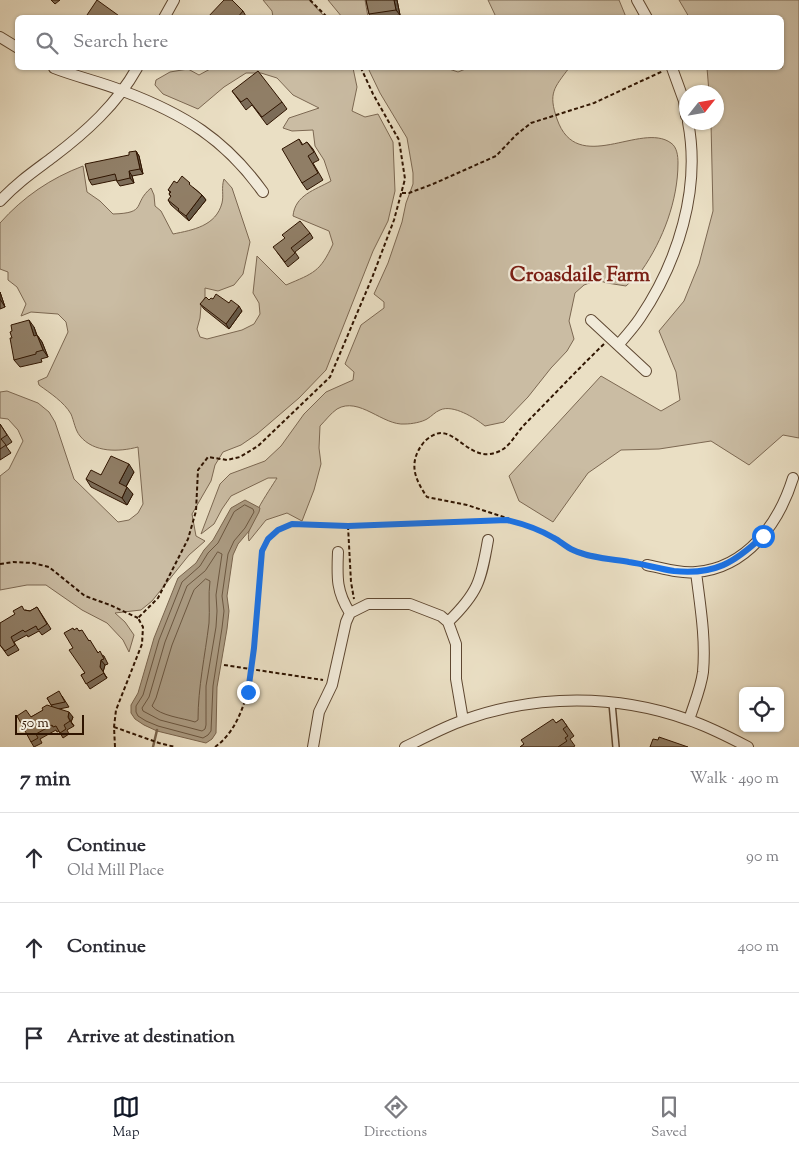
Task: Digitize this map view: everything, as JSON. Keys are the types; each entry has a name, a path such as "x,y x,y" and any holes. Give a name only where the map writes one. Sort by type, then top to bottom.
{"street":[{"path":"166,15 174,0"},
{"path":"637,0 645,15"},
{"path":"0,37 15,46"},
{"path":"60,70 122,90 153,103 206,132 240,163 263,192"},
{"path":"0,201 19,181 52,158 94,124 136,70"},
{"path":"672,70 679,88"},
{"path":"615,341 640,317 675,252 692,180 689,130"},
{"path":"591,320 646,371"},
{"path":"646,565 673,571 696,572 723,566 736,559 763,536 778,515 793,478"},
{"path":"448,622 470,600 479,583 488,540"},
{"path":"338,552 337,576 339,590 354,610"},
{"path":"689,720 703,673 704,642 696,572"},
{"path":"312,747 319,712 332,682 346,622 354,610 368,604 410,604 441,616 448,622 456,644 456,679 463,720"},
{"path":"405,747 463,720 514,706 566,700 612,702 661,712 717,731 748,747"}],"lane":[{"path":"612,702 616,747"}],"path":[{"path":"310,0 325,15"},
{"path":"138,618 158,598 188,539 196,511 198,470 208,457 227,460 240,457 258,446 330,377 372,278 402,193 405,178 399,140 362,70"},
{"path":"402,193 409,193 433,184 496,156 516,135 531,123 594,103 667,70"},
{"path":"615,341 566,381 542,409 500,451 488,454 470,450 449,435 439,433 428,439 418,450 414,468 418,484 427,497 467,505 507,520 531,526 573,550 646,565"},
{"path":"215,747 224,741 233,728 248,692 254,648 262,551 268,539 278,530 292,524 348,526 507,520"},
{"path":"348,526 354,610"},
{"path":"0,564 13,562 33,563 49,567 85,596 110,604 138,618 143,626 142,644 116,710 114,727 115,747"},
{"path":"224,665 332,682"},
{"path":"114,727 175,747"}],"shaded area":[{"path":"263,0 309,0 323,15 273,15 272,11"},
{"path":"328,0 365,0 368,15 340,15"},
{"path":"488,0 619,0 625,15 495,15"},
{"path":"679,0 799,0 799,438 783,435 749,465 711,441 659,449 621,450 588,473 553,522 519,501 509,476 601,376 661,411 680,400 676,372 659,331 684,301 699,264 713,211 711,130 724,130 724,85 708,85 707,70 784,70 784,15 688,15"},
{"path":"190,70 199,75 208,70 353,70 357,87 352,111 365,117 378,114 393,142 395,191 388,221 373,251 326,370 299,398 257,434 241,445 223,452 215,465 211,481 192,514 196,536 205,541 189,555 152,601 141,610 115,613 125,622 134,635 129,652 123,640 107,623 82,610 46,585 27,585 0,590 0,476 9,469 23,441 18,430 8,419 0,418 0,392 7,391 38,403 49,412 55,422 74,479 118,522 129,520 138,513 143,504 138,447 123,450 107,450 92,446 78,434 71,414 65,406 39,385 38,381 47,377 68,332 66,322 58,314 31,312 21,316 26,304 17,287 8,280 8,272 0,269 0,223 38,189 60,176 83,166 87,192 100,201 113,214 135,210 151,188 155,206 161,211 173,234 203,226 215,217 222,203 224,179 232,188 250,242 243,274 234,285 218,291 205,288 205,297 201,306 197,329 200,337 207,339 242,330 254,324 260,314 259,303 253,293 257,256 286,285 310,274 320,266 333,244 329,231 293,216 302,198 312,190 331,181 324,160 315,146 313,130 292,131 283,128 289,118 319,108 293,95 277,78 261,73 246,73 224,87 198,109 163,94 155,85 156,80 170,72"},
{"path":"369,70 452,70 458,72 463,70 568,70 556,86 553,97 557,119 566,136 579,144 594,146 643,138 658,138 671,143 675,147 678,157 677,177 672,205 663,233 650,258 640,272 626,286 597,280 584,285 575,293 569,321 574,339 567,351 504,422 485,426 476,419 457,410 445,409 420,422 397,423 354,406 345,406 337,409 320,426 319,448 321,464 314,490 302,521 287,513 266,520 249,541 248,535 254,518 277,478 268,478 231,496 214,524 201,534 220,484 230,474 265,461 281,446 304,414 326,392 353,380 354,372 345,364 361,325 384,308 384,302 374,294 388,263 402,222 413,184 413,173 407,138 380,93"}],"water":[{"path":"245,500 260,508 249,531 238,544 233,555 227,596 229,611 227,629 217,687 216,733 206,743 157,731 135,719 131,713 131,705 138,693 154,638 178,578 196,563 213,540 231,508"}],"building":[{"path":"97,0 118,15 87,15"},
{"path":"224,0 232,0 243,11 240,15 210,15"},
{"path":"366,0 394,0 396,10 369,14"},
{"path":"258,71 282,102 262,117 247,98 241,102 232,91"},
{"path":"299,139 302,145 307,142 314,152 308,156 318,173 302,183 282,149"},
{"path":"136,151 140,169 129,171 130,178 117,181 115,174 89,180 85,164 129,155 129,152"},
{"path":"182,176 202,195 186,216 168,200 171,192 168,190 174,181 177,183"},
{"path":"300,221 310,233 291,248 295,253 285,262 273,247 285,238 282,235"},
{"path":"216,294 229,303 231,300 239,306 226,324 200,304 206,297 209,300 213,299"},
{"path":"29,320 34,336 37,335 43,350 14,360 10,338 12,338 10,332 12,331 11,325"},
{"path":"0,424 7,435 1,439 6,445 0,449"},
{"path":"111,456 129,464 119,483 127,487 122,498 86,479 91,470 101,475"},
{"path":"22,606 24,610 30,611 37,607 47,624 38,630 36,626 25,632 23,630 11,637 15,645 5,651 0,645 0,623 15,614 13,611"},
{"path":"73,628 74,630 77,628 79,631 82,630 98,653 100,651 104,659 101,660 100,667 104,673 86,684 81,675 85,673 69,650 73,648 64,633"},
{"path":"59,691 65,702 51,705 47,698"},
{"path":"47,705 69,712 68,717 70,721 64,725 66,729 60,733 56,726 53,727 52,725 36,734 38,738 31,742 17,716 26,710 31,717 43,710 42,708"},
{"path":"553,719 556,723 562,719 567,726 563,729 568,736 565,738 567,741 558,747 520,747 524,744 521,740"},
{"path":"659,737 688,747 650,747 653,739 658,740"}],"waterway":[{"path":"153,747 157,730"}],"district":[{"name":"Croasdaile Farm","path":"580,274"}],"route":[{"path":"248,692 254,648 262,551 268,539 278,530 292,524 348,526 507,520 531,526 573,550 593,556 673,571 696,572 723,566 742,555 763,536"}]}
